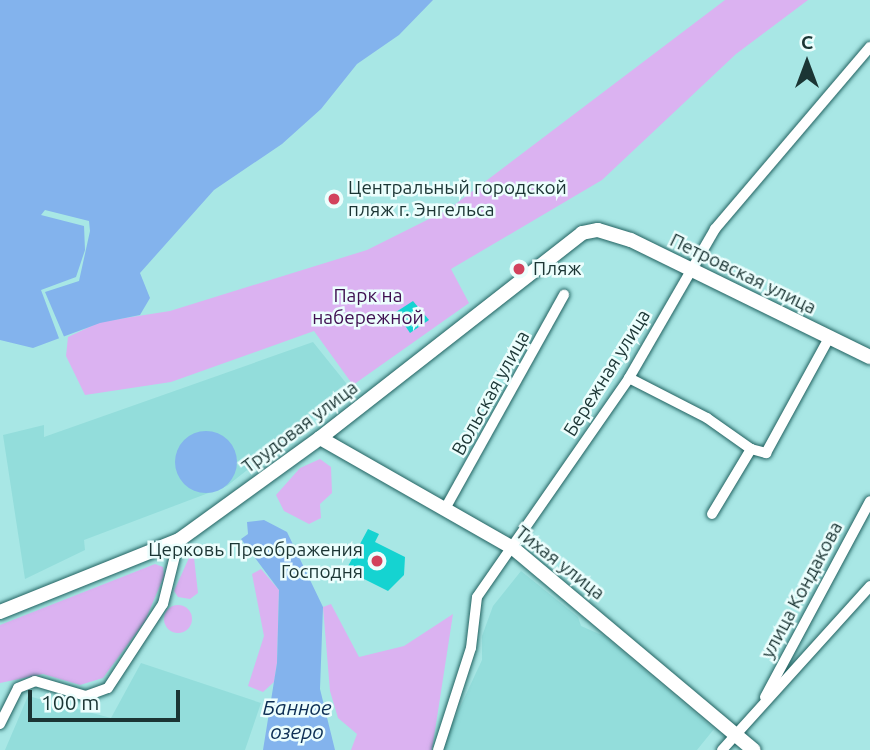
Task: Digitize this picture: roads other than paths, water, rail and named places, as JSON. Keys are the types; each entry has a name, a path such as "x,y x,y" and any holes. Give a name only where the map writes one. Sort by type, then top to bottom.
{"main road":[{"name":"Петровская улица","path":"598,230 689,270 870,357"},
{"name":"Трудовая улица","path":"0,612 179,540 320,438 490,301 582,233 598,230"},
{"name":"Тихая улица","path":"320,438 446,507 513,548 754,750"}],"street":[{"name":"Бережная улица","path":"438,750 471,648 477,597 629,378 715,229 870,47"},
{"name":"Вольская улица","path":"446,507 564,295"},
{"path":"629,378 708,418 751,449 766,453 829,338"},
{"path":"712,514 751,449"},
{"name":"улица Кондакова","path":"765,696 870,501"},
{"path":"0,724 18,688 35,681 86,696 108,688 163,604 179,540"},
{"path":"722,750 765,696 870,586"}],"water":[{"path":"0,0 433,0 399,35 357,64 321,109 282,144 214,190 140,273 150,298 140,315 100,323 33,348 0,340"},
{"path":"206,431 228,440 237,462 228,484 206,493 184,484 175,462 184,440"},
{"name":"Банное озеро","path":"264,520 287,532 323,607 320,689 335,750 263,750 277,663 279,590 241,539 248,534 247,522"}],"place":[{"name":"Центральный городской пляж г. Энгельса","path":"334,199"},
{"name":"Пляж","path":"519,269"},
{"name":"Церковь Преображения Господня","path":"377,561"}],"park label":[{"name":"Парк на набережной","path":"368,307"}]}
